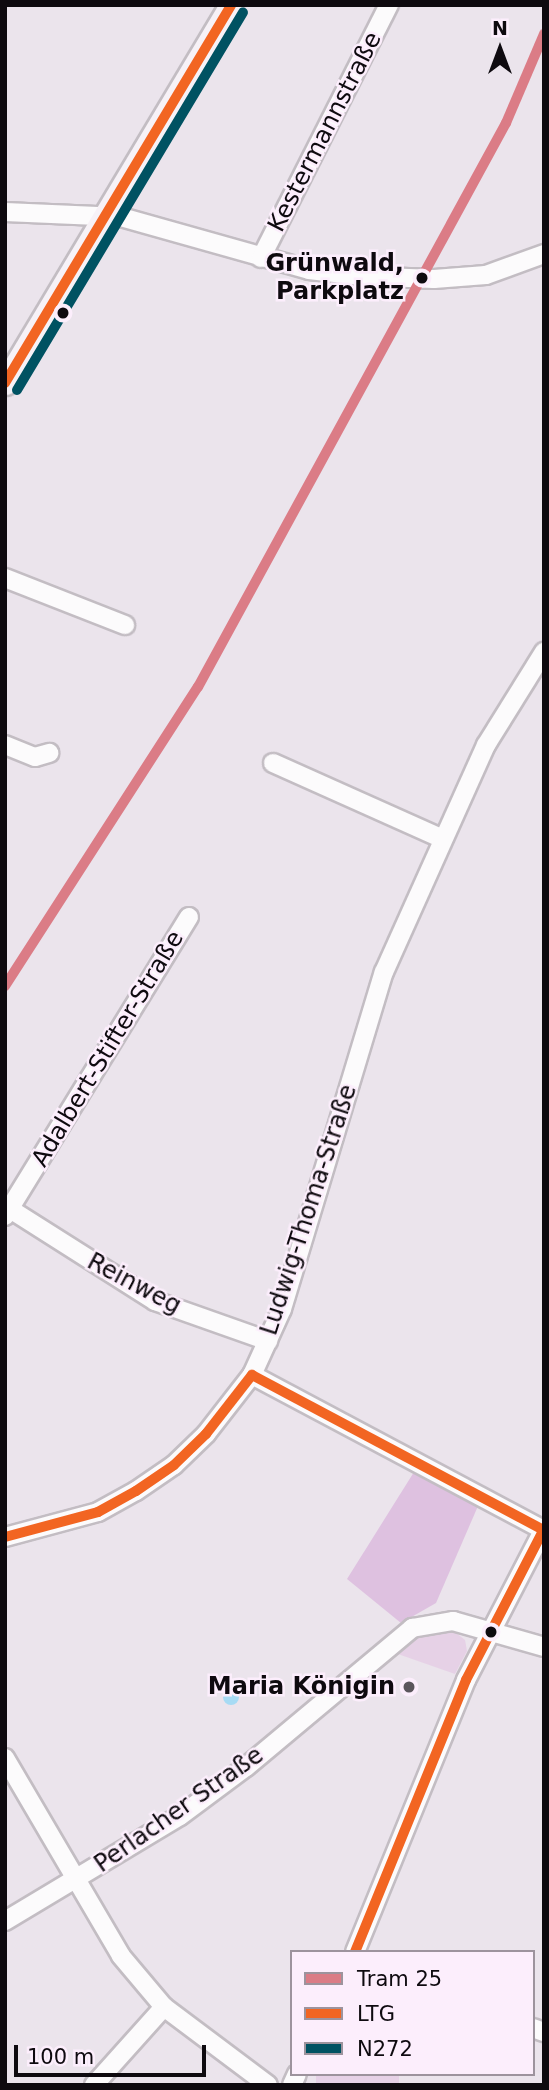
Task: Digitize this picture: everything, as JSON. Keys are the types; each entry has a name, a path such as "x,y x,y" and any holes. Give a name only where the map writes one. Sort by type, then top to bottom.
{"main road":[{"path":"5,383 107,216 230,5"}],"street":[{"name":"Kestermannstraße","path":"261,258 388,5"},
{"path":"5,212 107,216 309,271 434,279 493,273 544,254"},
{"path":"5,578 125,625"},
{"name":"Ludwig-Thoma-Straße","path":"5,1537 98,1512 136,1491 174,1465 206,1434 252,1375 268,1341 384,972 441,838 486,745 544,652"},
{"path":"5,745 35,757 48,753"},
{"path":"272,763 441,838"},
{"name":"Adalbert-Stifter-Straße","path":"8,1213 189,917"},
{"name":"Reinweg","path":"8,1213 155,1301 268,1341"},
{"path":"252,1375 543,1530 486,1633 356,1950"},
{"name":"Perlacher Straße","path":"5,1921 76,1881 246,1767 412,1628 439,1620 544,1647"},
{"path":"5,1758 121,1956 164,2007 268,2085"},
{"path":"94,2085 164,2007"}],"shaded area":[{"path":"414,1472 478,1506 436,1603 401,1623 347,1579"},
{"path":"437,1632 455,1632 465,1640 467,1651 455,1674 395,1653 405,1639"},
{"path":"316,2076 399,2076 399,2085 316,2085"}],"water":[{"path":"231,1689 237,1691 237,1703 231,1705 225,1703 223,1697 225,1691"}],"tram line":[{"name":"25","path":"5,986 198,687 506,123 544,34"}],"transit line":[{"name":"LTG","path":"5,383 231,5"},
{"name":"N272","path":"17,390 243,12"},
{"name":"LTG","path":"252,1375 543,1530"},
{"name":"LTG","path":"5,1537 98,1512 136,1491 174,1465 206,1434 252,1375"},
{"name":"LTG","path":"356,1950 466,1680 544,1529"}],"place":[{"name":"Grünwald, Parkplatz","path":"422,278"},
{"name":"Maria Königin","path":"409,1687"}]}
